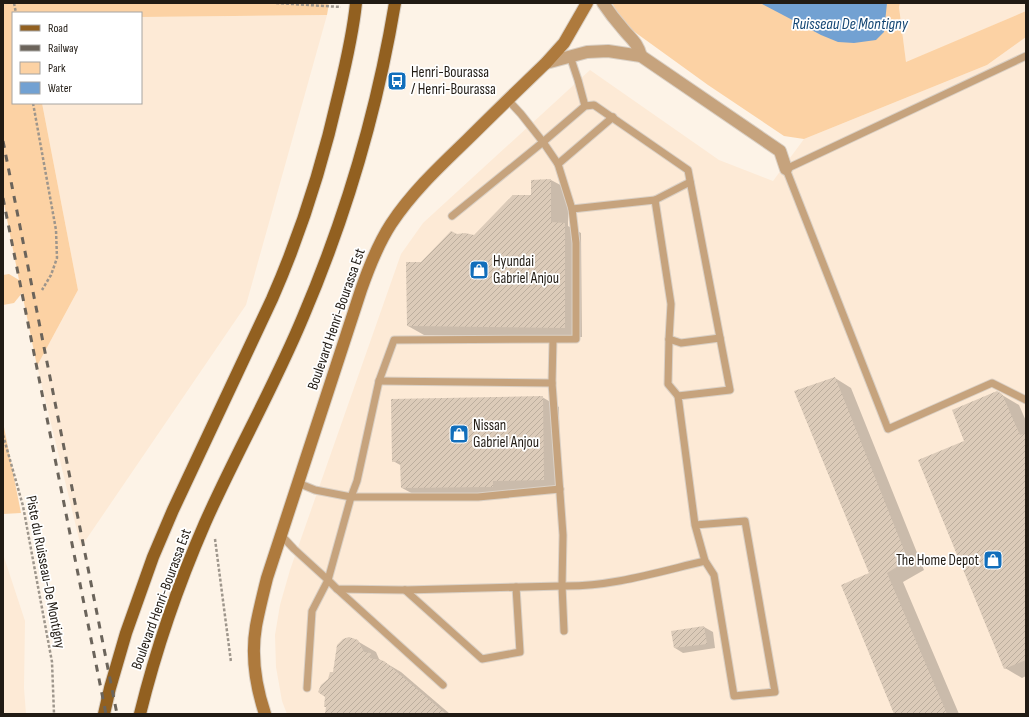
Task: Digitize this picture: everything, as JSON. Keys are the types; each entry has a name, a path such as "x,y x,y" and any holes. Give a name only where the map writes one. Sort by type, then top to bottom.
{"main road":[{"name":"Boulevard Henri-Bourassa Est","path":"140,714 148,681 170,614 205,524 303,318 339,227 353,183 377,94 388,46 395,3"},
{"name":"Boulevard Henri-Bourassa Est","path":"104,714 126,633 153,557 173,510 272,300 285,270 308,207 337,102 356,5"}],"street":[{"name":"Boulevard Henri-Bourassa Est","path":"265,714 259,695 255,662 256,628 267,578 368,269 377,248 391,224 426,179 546,63 564,43 587,3"},
{"path":"603,3 619,25 638,45 641,56"},
{"path":"546,63 587,52 608,51 641,56 780,151 786,169"}],"lane":[{"path":"570,56 585,106"},
{"path":"1026,56 786,169 888,429 992,383 1026,400"},
{"path":"306,688 312,611 328,580 351,497 357,481 378,381 394,340 576,339 576,243 572,209 558,164 543,142 508,100"},
{"path":"452,216 585,106 594,105 688,170 730,390 678,396"},
{"path":"558,164 613,117"},
{"path":"572,209 655,200 690,182"},
{"path":"655,200 671,304 668,384 678,396 695,525 705,561 714,575 734,696 775,692 745,521 695,525"},
{"path":"669,339 682,343 720,338"},
{"path":"553,340 552,383 563,535 562,586 564,631"},
{"path":"378,381 552,383"},
{"path":"298,483 315,490 351,497 478,497 560,489"},
{"path":"281,535 337,589 443,685"},
{"path":"337,589 405,590 584,586 630,579 705,561"},
{"path":"405,590 482,659 520,652 516,587"}],"path":[{"path":"276,3 309,4 318,6 356,5"},
{"path":"318,6 321,3"},
{"path":"33,104 56,230 57,258 51,275 42,290"},
{"name":"Piste du Ruisseau-De Montigny","path":"3,436 25,514 52,662 54,714"},
{"path":"215,536 231,662"}],"shaded area":[{"path":"900,3 1026,3 1026,11 906,63 899,7"},
{"path":"327,15 246,305 81,547 37,366 78,290 42,104 142,104 142,17"},
{"path":"1026,37 1026,714 287,714 282,701 276,667 275,635 280,605 290,570 401,254 423,223 590,70 719,160 773,181 804,139 987,65"},
{"path":"3,554 25,621 24,688 26,714 3,714"}],"green space":[{"path":"3,3 329,3 327,15 142,17 142,12 12,12 12,104 42,104 78,290 37,366 22,293 14,303 3,305 3,275 9,274 19,280 3,199"},
{"path":"612,3 900,3 899,7 906,62 1026,11 1026,37 987,65 804,139 784,136 708,85 625,25"},
{"path":"3,422 21,513 3,514"}],"water":[{"name":"Ruisseau De Montigny","path":"760,3 887,3 884,32 876,40 854,43 838,42 821,35"}],"building":[{"path":"551,179 551,222 565,223 565,328 407,326 406,262 421,262 451,231 457,234 465,233 474,235 513,195 531,195 531,180"},
{"path":"835,377 908,560 887,573 947,714 894,714 841,585 869,573 794,391"},
{"name":"The Home Depot","path":"997,391 1002,394 1020,435 1026,433 1026,660 1004,669 918,460 964,441 952,410"},
{"path":"543,396 544,480 493,481 493,487 401,488 400,461 392,462 391,399"},
{"path":"704,626 707,644 674,648 671,631"},
{"path":"349,637 358,640 364,652 371,653 370,658 384,661 446,714 325,714 325,697 318,692 321,685 328,679 330,672 333,672 337,645 343,639"}],"railway":[{"path":"3,141 117,714"},
{"path":"3,198 106,714"}],"place":[{"name":"Henri-Bourassa / Henri-Bourassa","path":"397,81"},
{"name":"Hyundai Gabriel Anjou","path":"479,270"},
{"name":"Nissan Gabriel Anjou","path":"459,434"},
{"name":"The Home Depot","path":"993,560"}]}
